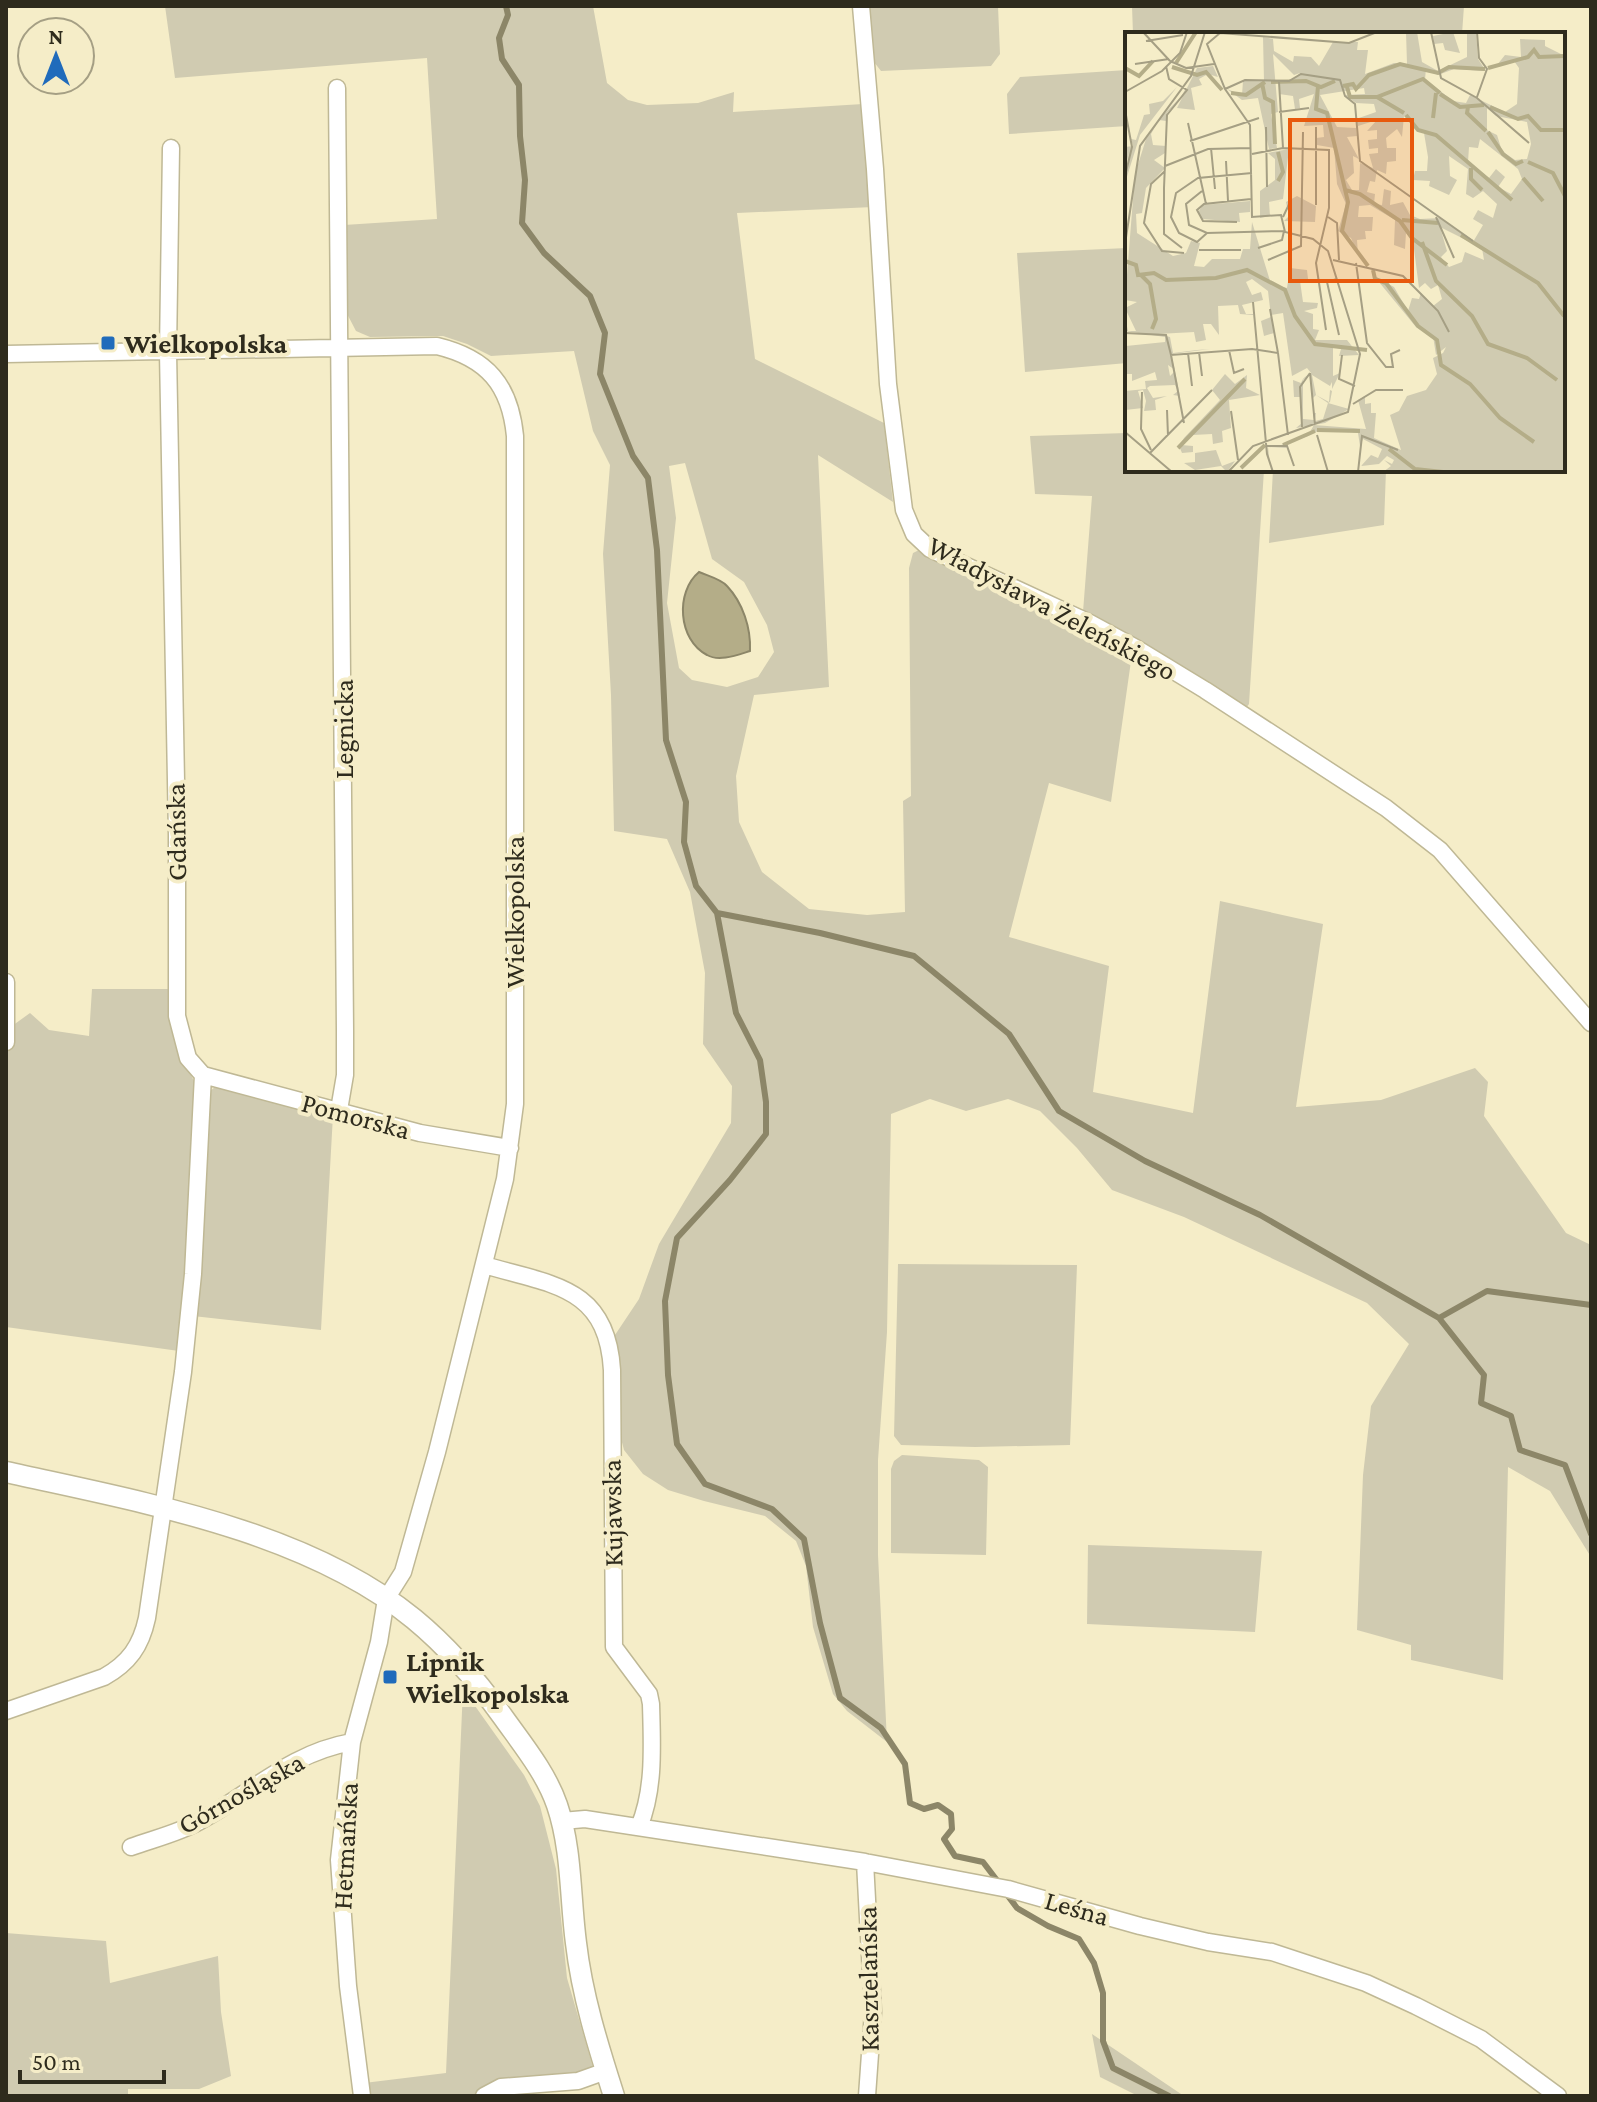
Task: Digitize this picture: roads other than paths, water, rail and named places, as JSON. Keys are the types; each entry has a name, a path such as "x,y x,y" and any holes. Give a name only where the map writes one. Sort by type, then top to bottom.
{"street":[{"name":"Władysława Żeleńskiego","path":"861,6 888,384 904,510 914,534 930,549 1090,623 1136,648 1386,808 1440,850 1591,1023"},
{"path":"337,88 339,347"},
{"name":"Gdańska","path":"171,148 168,352 177,835 177,1016 188,1058 203,1075"},
{"name":"Wielkopolska","path":"6,354 437,346 459,352 492,374 513,412 515,1104 510,1148 484,1265 437,1452 403,1572 386,1599"},
{"name":"Legnicka","path":"339,347 345,1031 345,1075 339,1110"},
{"path":"6,982 6,1042"},
{"path":"6,1711 117,1670 137,1649 143,1637 183,1372 193,1274 203,1075"},
{"name":"Pomorska","path":"203,1075 420,1133 510,1148"},
{"name":"Kujawska","path":"484,1265 576,1295 593,1309 609,1340 612,1370 614,1647 649,1694 651,1704 649,1793 639,1827"},
{"path":"6,1472 163,1507 303,1555 386,1599 439,1642 494,1704 543,1775 557,1803 562,1821 582,1983 614,2096"},
{"name":"Hetmańska","path":"362,2096 348,1986 339,1860 352,1742 379,1642 386,1599"},
{"name":"Górnośląska","path":"131,1847 198,1822 305,1755 328,1746 352,1742"},
{"name":"Leśna","path":"562,1821 585,1819 865,1862 1008,1889 1140,1926 1208,1942 1272,1952 1366,1983 1481,2039 1558,2096"},
{"name":"Kasztelańska","path":"865,1862 873,2012 867,2096"},
{"path":"484,2096 501,2087 578,2081 606,2071"}],"waterway":[{"path":"506,6 508,15 499,38 502,59 519,85 525,180 522,223 544,253 590,296 605,333 600,374 633,456 648,478 657,550 666,740 686,802 684,842 696,886 717,913 736,1013 760,1060 766,1102 766,1134 730,1180 677,1238 665,1301 668,1375 677,1444 705,1484 772,1509 804,1539 820,1623 840,1698 881,1728 905,1764 910,1803 924,1809 938,1805 951,1814 952,1829 944,1839 955,1856 983,1862 999,1883"},
{"path":"717,913 820,933 914,956 1009,1034 1059,1111 1145,1161 1260,1215 1439,1318 1484,1375 1481,1403 1511,1416 1520,1450 1565,1465 1591,1534"},
{"path":"1439,1318 1487,1291 1591,1305"},
{"path":"1005,1892 1017,1908 1079,1939 1094,1963 1103,1993 1103,2041 1113,2068 1169,2096"}],"place":[{"name":"Wielkopolska","path":"108,343"},
{"name":"Lipnik Wielkopolska","path":"390,1677"}]}
